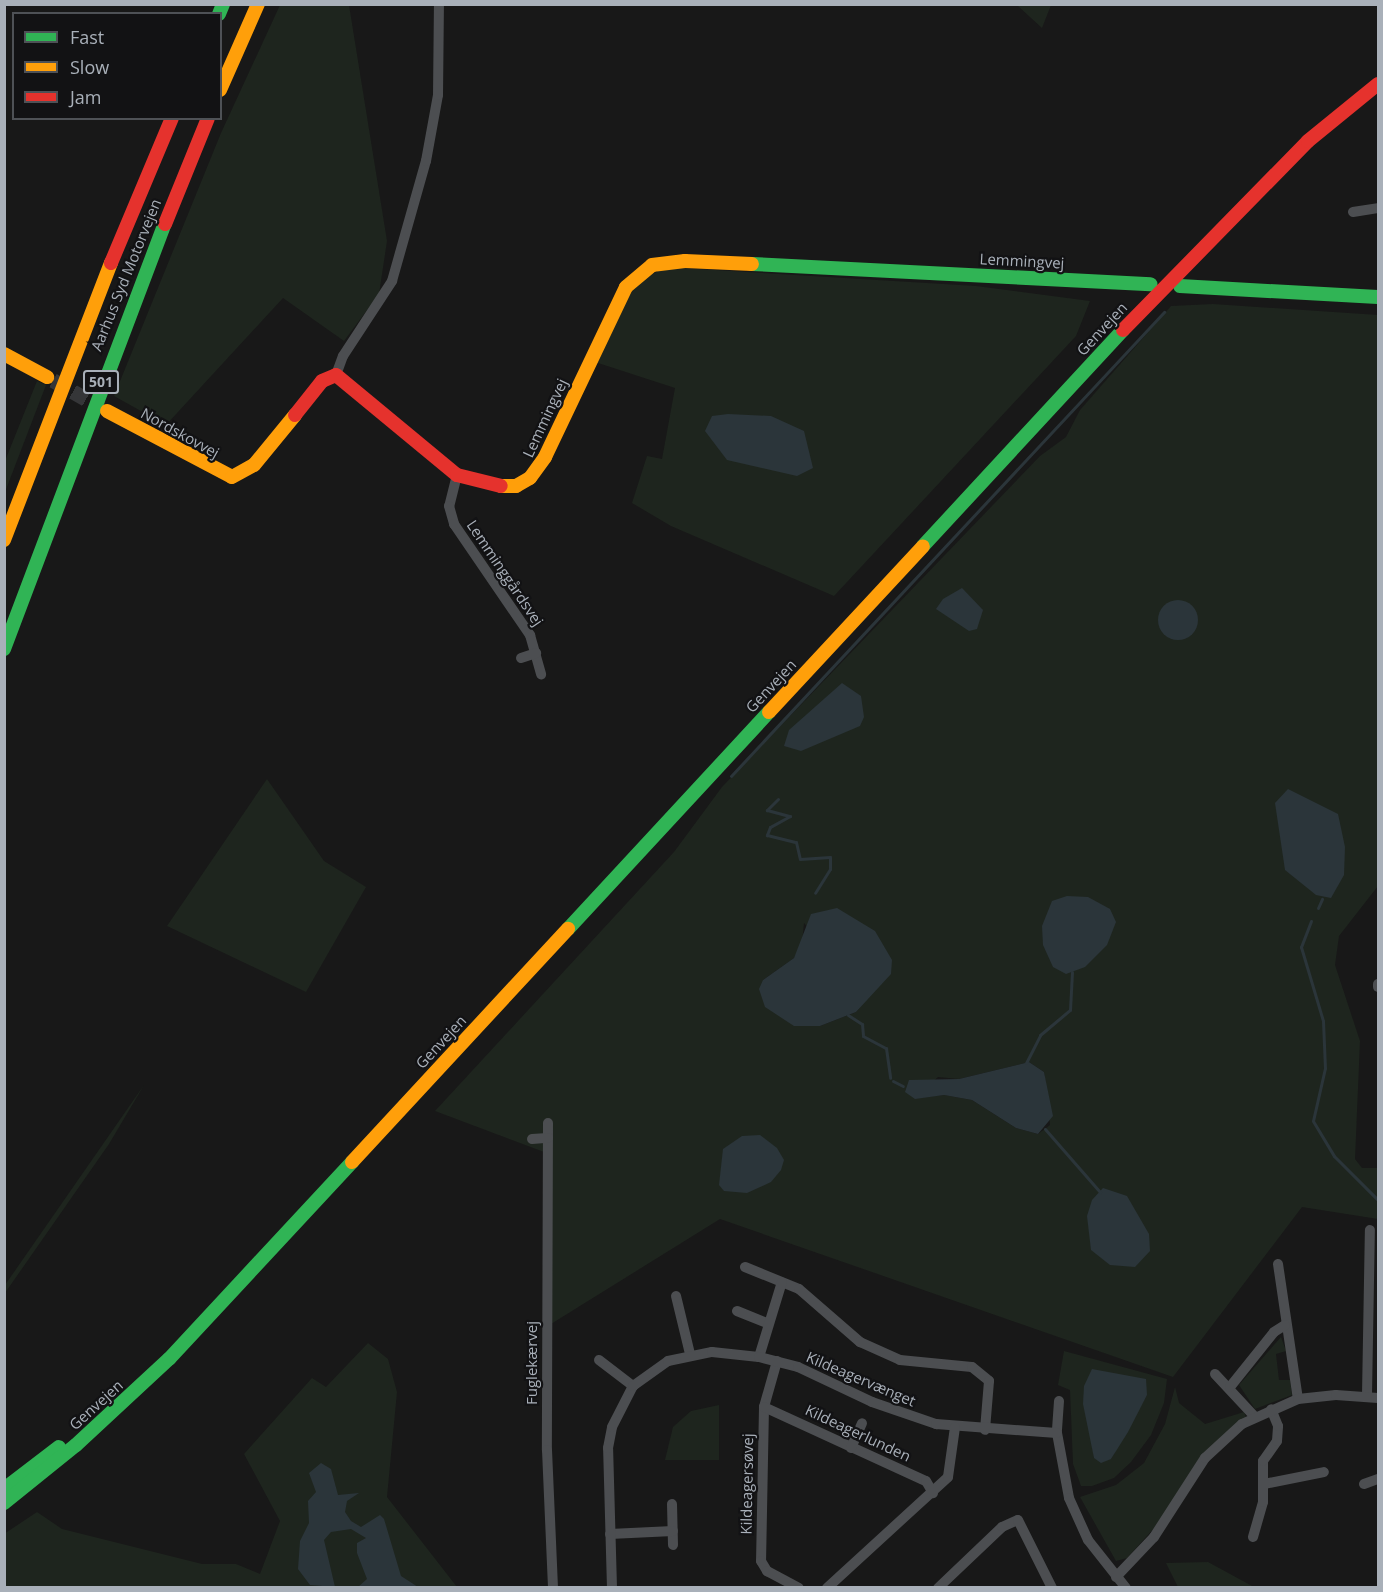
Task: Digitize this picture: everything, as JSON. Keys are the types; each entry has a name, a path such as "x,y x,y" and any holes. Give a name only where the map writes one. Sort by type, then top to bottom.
{"main road":[{"path":"222,85 258,4"},
{"name":"Genvejen","path":"4,1503 128,1399 1216,230 1308,141 1378,84"},
{"name":"Aarhus Syd Motorvejen","path":"4,540 78,342 171,120"},
{"name":"Aarhus Syd Motorvejen","path":"4,649 111,357 207,120"},
{"name":"Lemmingvej","path":"336,375 457,475 508,486 524,483 537,471 626,287 645,268 660,263 1150,284"},
{"path":"1180,286 1378,297"},
{"path":"4,354 47,377"},
{"name":"Nordskovvej","path":"107,411 232,477 254,465 322,381 336,375"},
{"name":"Genvejen","path":"4,1489 201,1323"}],"street":[{"path":"336,375 343,356 392,281 426,160 438,95 439,4"},
{"path":"1353,212 1378,208"},
{"name":"Lemminggårdsvej","path":"457,475 449,506 454,524 530,635 541,674"},
{"path":"521,658 536,653"},
{"name":"Fuglekærvej","path":"548,1124 547,1450 553,1587"},
{"path":"532,1139 548,1138"},
{"path":"1116,1577 1154,1537 1205,1458 1255,1417 1298,1399 1373,1397 1370,1230"},
{"path":"1278,1264 1298,1399"},
{"path":"745,1267 799,1289 870,1347 900,1360 972,1367 989,1381 985,1430"},
{"path":"759,1357 766,1323 782,1282"},
{"path":"676,1296 690,1354"},
{"path":"737,1311 766,1323"},
{"path":"1230,1387 1274,1332 1286,1325"},
{"name":"Kildeagervænget","path":"612,1587 608,1449 621,1403 633,1386 649,1371 690,1354 759,1357 777,1361 915,1418 955,1427 1057,1432"},
{"path":"599,1360 633,1386"},
{"name":"Kildeagersøvej","path":"777,1361 764,1407 760,1561 767,1571 799,1587"},
{"path":"1215,1374 1230,1387 1255,1417"},
{"path":"1059,1401 1057,1432 1077,1517 1116,1577 1126,1587"},
{"name":"Kildeagerlunden","path":"764,1407 926,1481 933,1493"},
{"path":"1253,1537 1264,1484 1263,1461 1277,1441 1278,1426 1271,1409"},
{"path":"851,1448 862,1423"},
{"path":"827,1587 948,1477 955,1427"},
{"path":"1264,1484 1324,1473"},
{"path":"1364,1484 1378,1479"},
{"path":"672,1504 673,1545"},
{"path":"938,1587 1002,1527 1018,1520 1052,1587"},
{"path":"610,1534 673,1531"}],"shaded area":[{"path":"280,5 349,5 387,241 379,294 344,341 283,298 166,425 114,396 221,133"},
{"path":"1016,5 1051,5 1042,28"},
{"path":"666,267 976,286 1090,301 1076,336 834,596 671,526 632,503 647,456 662,459 675,388 595,362 633,284"},
{"path":"1213,304 1378,315 1378,886 1339,936 1335,965 1360,1041 1355,1159 1362,1168 1378,1168 1378,1219 1302,1207 1173,1377 720,1219 551,1324 552,1155 435,1111 674,852 722,787 1040,456 1066,437 1080,410 1171,306","holes":["804,923 869,996 856,1012 820,1026 763,980 794,958 802,943","1029,1062 1044,1072 1047,1092 1050,1125 1038,1134 1016,1128 972,1100 944,1095 915,1098 938,1077 959,1079"]},
{"path":"37,381 46,385 5,492 5,461"},
{"path":"728,414 771,416 804,431 813,468 797,476 727,460 705,431 712,416"},
{"path":"962,588 983,610 977,629 969,631 936,609 943,599"},
{"path":"1178,600 1186,601 1192,606 1197,612 1197,628 1192,634 1186,639 1178,640 1170,639 1164,634 1159,628 1158,620 1159,612 1164,606 1170,601"},
{"path":"842,683 861,696 864,717 860,726 801,751 784,746 789,730"},
{"path":"267,779 324,861 366,887 306,992 167,926"},
{"path":"1288,789 1338,814 1345,847 1344,875 1331,898 1316,895 1285,870 1275,803"},
{"path":"1067,896 1088,897 1110,909 1116,922 1107,945 1085,967 1066,974 1053,967 1043,945 1042,926 1052,901"},
{"path":"837,908 875,931 892,960 891,974 856,1012 820,1026 794,1026 765,1007 759,989 763,980 794,958 811,914"},
{"path":"1029,1062 1044,1072 1053,1116 1038,1134 1016,1128 972,1100 944,1095 915,1099 905,1092 909,1080 959,1079"},
{"path":"144,1085 109,1144 5,1293 5,1285"},
{"path":"760,1135 777,1148 784,1160 781,1170 771,1182 747,1193 724,1191 719,1185 723,1149 742,1136"},
{"path":"1103,1188 1127,1196 1149,1234 1150,1251 1135,1267 1110,1265 1091,1250 1087,1216 1092,1200"},
{"path":"1281,1337 1286,1351 1276,1354 1279,1380 1290,1380 1292,1395 1255,1409 1239,1385"},
{"path":"368,1343 388,1359 397,1392 387,1497 457,1587 5,1587 4,1534 37,1512 62,1529 202,1564 236,1564 260,1574 280,1521 244,1454 312,1378 326,1387"},
{"path":"1064,1351 1167,1379 1164,1403 1151,1435 1131,1462 1114,1478 1092,1486 1081,1486 1073,1464 1070,1390 1058,1385","holes":["1084,1386 1147,1395 1111,1459 1094,1458"]},
{"path":"1092,1369 1146,1379 1147,1395 1128,1432 1111,1459 1101,1463 1094,1458 1083,1404 1084,1386"},
{"path":"1175,1387 1179,1403 1205,1424 1244,1412 1246,1417 1202,1454 1157,1525 1127,1558 1116,1561 1080,1497 1116,1485 1144,1463 1165,1424"},
{"path":"719,1405 719,1460 665,1460 673,1427 691,1411"},
{"path":"321,1463 331,1469 338,1495 359,1493 347,1501 345,1512 351,1521 361,1527 380,1515 384,1519 401,1576 418,1587 358,1587 367,1579 357,1553 357,1543 366,1538 351,1529 331,1532 324,1540 335,1587 310,1585 298,1569 300,1541 309,1523 308,1501 316,1492 309,1473"},
{"path":"1208,1562 1254,1587 1178,1587 1166,1563"}],"waterway":[{"path":"731,776 1164,312"},
{"path":"778,799 767,810 790,816 770,827 767,835 796,842 800,859 830,857 830,869 815,893"},
{"path":"1318,908 1322,899"},
{"path":"1311,921 1301,947 1323,1021 1325,1068 1313,1121 1334,1156 1378,1200"},
{"path":"1026,1063 1040,1035 1070,1010 1072,972"},
{"path":"848,1015 862,1024 863,1036 886,1048 890,1078"},
{"path":"893,1081 903,1086"},
{"path":"1045,1129 1100,1192"}],"tunnel":[{"path":"53,380 102,408"}],"traffic: fast":[{"path":"220,12 223,4"},
{"path":"4,649 165,224"},
{"path":"752,264 1150,284"},
{"path":"1180,286 1378,297"},
{"path":"923,546 1123,330"},
{"path":"568,929 769,712"},
{"path":"4,1503 76,1445 169,1359 352,1162"},
{"path":"4,1489 59,1447"}],"traffic: slow":[{"path":"222,85 258,4"},
{"path":"501,486 516,486 530,478 545,457 626,287 652,265 685,261 752,264"},
{"path":"4,540 111,263"},
{"path":"4,354 47,377"},
{"path":"107,411 232,477 254,465 295,415"},
{"path":"769,712 923,546"},
{"path":"352,1162 568,929"}],"traffic: jam":[{"path":"1123,330 1308,141 1378,84"},
{"path":"111,263 171,120"},
{"path":"165,224 207,120"},
{"path":"295,415 322,381 336,375 457,475 501,486"}]}
